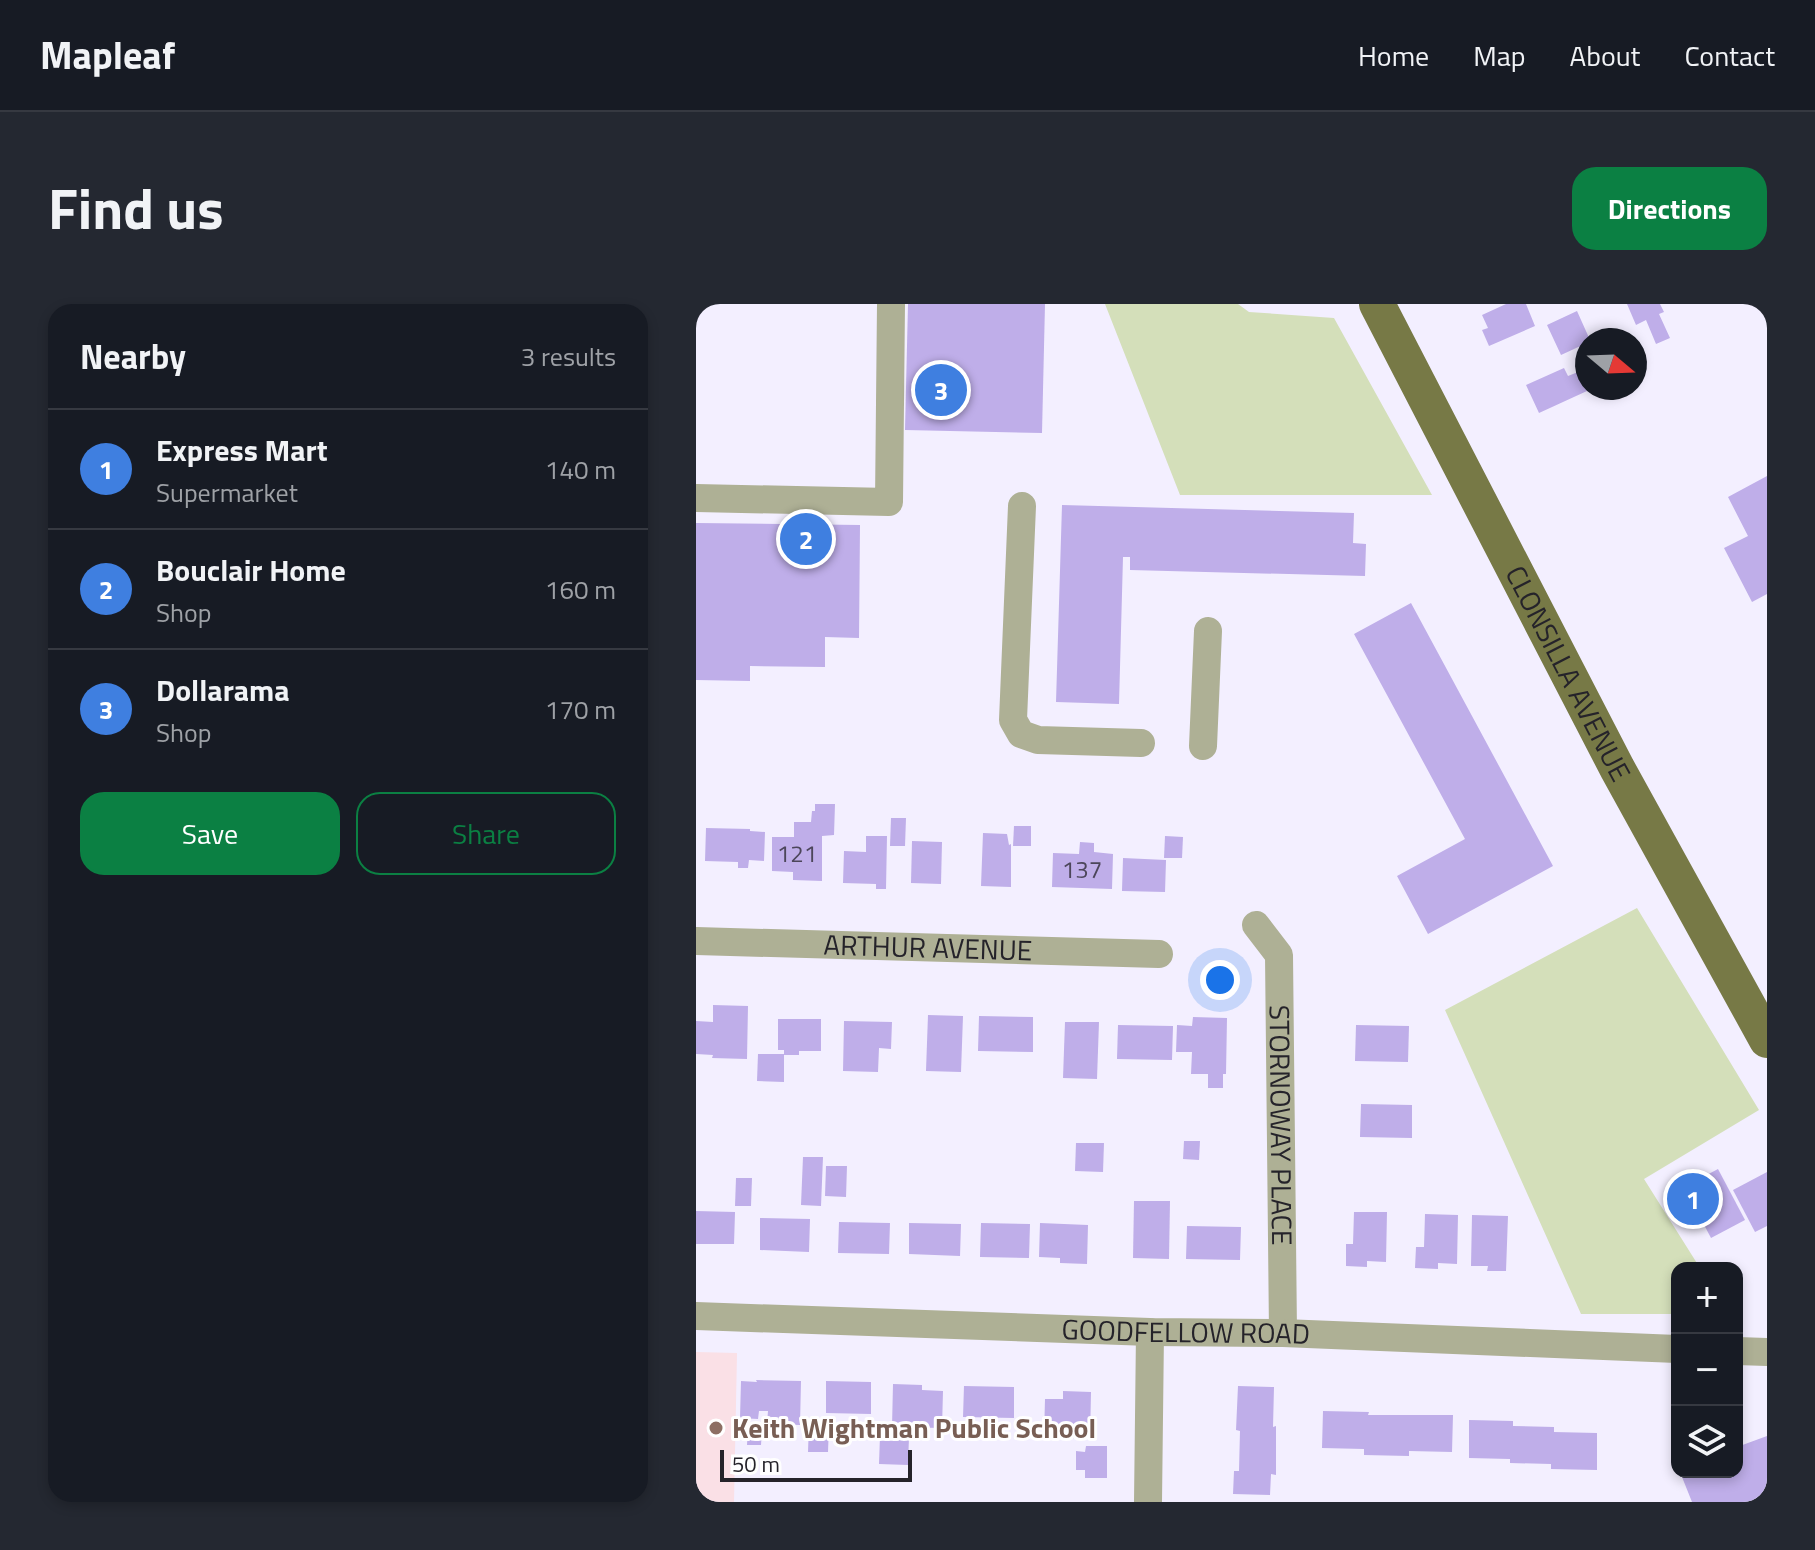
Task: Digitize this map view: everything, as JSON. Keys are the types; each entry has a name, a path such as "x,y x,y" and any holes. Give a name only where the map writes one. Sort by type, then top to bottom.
{"main road":[{"name":"CLONSILLA AVENUE","path":"1377,304 1617,768 1767,1040"}],"street":[{"path":"696,498 889,502 891,304"},
{"path":"1022,506 1013,720 1021,734 1038,740 1141,743"},
{"path":"1203,746 1208,631"},
{"name":"STORNOWAY PLACE","path":"1256,925 1279,955 1283,1333"},
{"name":"ARTHUR AVENUE","path":"696,941 1159,954"},
{"name":"GOODFELLOW ROAD","path":"696,1316 1150,1332 1283,1333 1671,1349"},
{"path":"1148,1502 1150,1332"},
{"path":"1743,1351 1767,1352"}],"shaded area":[{"name":"Keith Wightman Public School","path":"696,1352 737,1353 734,1502 696,1502"}],"green space":[{"path":"1105,304 1238,304 1249,312 1334,318 1432,495 1180,495"},
{"path":"1637,908 1759,1110 1644,1179 1696,1262 1671,1262 1671,1314 1581,1314 1445,1010"}],"building":[{"path":"908,304 1045,304 1042,433 905,430"},
{"path":"1506,304 1526,304 1535,326 1489,346 1482,330 1488,328 1482,315"},
{"path":"1627,304 1660,304 1664,312 1659,314 1670,338 1656,344 1646,320 1636,325"},
{"path":"1577,311 1585,328 1575,328 1575,349 1561,355 1547,325"},
{"path":"1564,368 1568,376 1575,373 1575,396 1539,413 1526,385"},
{"path":"1767,476 1767,594 1752,602 1724,548 1748,536 1728,497"},
{"path":"1062,505 1354,513 1353,543 1366,544 1365,576 1130,570 1130,557 1123,557 1119,704 1056,702"},
{"path":"696,523 860,525 859,638 825,637 825,667 750,666 750,681 696,680"},
{"path":"1411,603 1553,866 1428,934 1397,876 1465,839 1354,634"},
{"path":"815,804 835,804 834,835 822,836 822,881 793,880 793,872 772,871 772,837 794,837 794,822 811,822"},
{"path":"891,818 906,818 905,846 890,846"},
{"path":"1014,826 1031,826 1031,846 1013,846"},
{"path":"706,828 765,832 764,861 749,860 748,868 738,868 738,862 705,861"},
{"path":"983,833 1007,834 1011,844 1011,887 981,886"},
{"path":"866,836 887,836 886,889 876,889 876,884 843,883 844,851 866,852"},
{"path":"1165,836 1183,837 1182,858 1164,858"},
{"path":"912,841 942,842 941,884 911,883"},
{"path":"1080,842 1094,843 1094,852 1113,854 1112,889 1052,887 1053,853 1079,854"},
{"path":"1123,858 1166,860 1165,892 1122,891"},
{"path":"713,1005 748,1006 747,1059 712,1058 713,1055 696,1054 696,1021 713,1022"},
{"path":"928,1015 963,1016 961,1072 926,1071"},
{"path":"979,1016 1033,1017 1033,1052 978,1051"},
{"path":"1193,1017 1227,1018 1223,1088 1208,1088 1208,1074 1191,1074 1192,1052 1176,1052 1177,1025 1192,1026"},
{"path":"778,1019 821,1019 821,1051 784,1055 784,1050 778,1050"},
{"path":"844,1021 892,1022 891,1049 879,1048 878,1072 843,1071"},
{"path":"1065,1022 1099,1022 1097,1079 1063,1078"},
{"path":"1118,1025 1173,1026 1172,1060 1117,1059"},
{"path":"1356,1025 1409,1026 1408,1062 1355,1061"},
{"path":"758,1054 784,1054 784,1082 757,1081"},
{"path":"1361,1104 1412,1105 1412,1138 1360,1137"},
{"path":"1184,1141 1200,1141 1199,1160 1183,1159"},
{"path":"1076,1143 1104,1143 1103,1172 1075,1171"},
{"path":"803,1157 823,1157 821,1206 801,1205"},
{"path":"826,1166 847,1166 846,1197 825,1196"},
{"path":"1718,1169 1745,1220 1711,1238 1684,1187"},
{"path":"1767,1172 1767,1226 1755,1232 1733,1190"},
{"path":"736,1178 752,1178 751,1206 735,1206"},
{"path":"1134,1201 1170,1201 1169,1259 1133,1258"},
{"path":"696,1211 735,1212 734,1244 696,1244"},
{"path":"1354,1212 1387,1212 1386,1262 1367,1261 1367,1267 1346,1266 1346,1244 1353,1244"},
{"path":"1425,1214 1458,1215 1457,1264 1438,1263 1438,1269 1415,1268 1416,1247 1424,1247"},
{"path":"1472,1215 1508,1216 1506,1271 1487,1271 1488,1266 1471,1266"},
{"path":"760,1218 810,1219 809,1252 760,1250"},
{"path":"839,1222 890,1223 889,1254 838,1253"},
{"path":"909,1223 961,1224 960,1256 909,1254"},
{"path":"981,1223 1030,1224 1029,1258 980,1257"},
{"path":"1040,1223 1088,1225 1087,1264 1060,1263 1060,1258 1039,1257"},
{"path":"1187,1226 1241,1227 1240,1260 1186,1259"},
{"path":"741,1381 801,1381 800,1425 767,1424 768,1411 759,1411 758,1419 740,1418"},
{"path":"826,1381 871,1382 871,1414 826,1413"},
{"path":"893,1384 922,1385 922,1390 943,1391 942,1428 892,1427"},
{"path":"964,1386 1014,1387 1014,1418 963,1417"},
{"path":"1238,1386 1274,1387 1276,1475 1271,1474 1270,1495 1233,1494 1234,1471 1239,1471 1240,1431 1236,1430"},
{"path":"1063,1391 1091,1392 1090,1439 1044,1437 1045,1399 1063,1399"},
{"path":"1323,1411 1369,1412 1368,1415 1453,1415 1452,1452 1409,1451 1409,1456 1364,1455 1364,1449 1322,1448"},
{"path":"1469,1420 1513,1421 1513,1426 1554,1427 1554,1432 1597,1433 1597,1470 1551,1469 1551,1464 1469,1458"},
{"path":"809,1423 829,1424 828,1452 808,1452"},
{"path":"748,1429 762,1429 761,1445 747,1445"},
{"path":"880,1436 909,1437 908,1465 879,1464"},
{"path":"1767,1436 1767,1502 1692,1502 1682,1478 1743,1478 1743,1445"},
{"path":"1086,1446 1107,1446 1107,1478 1085,1478 1085,1470 1076,1470 1076,1451 1085,1452"}],"place":[{"name":"Dollarama","path":"941,390"},
{"name":"Bouclair Home","path":"806,539"},
{"name":"Express Mart","path":"1693,1199"},
{"name":"Keith Wightman Public School","path":"716,1428"}]}
